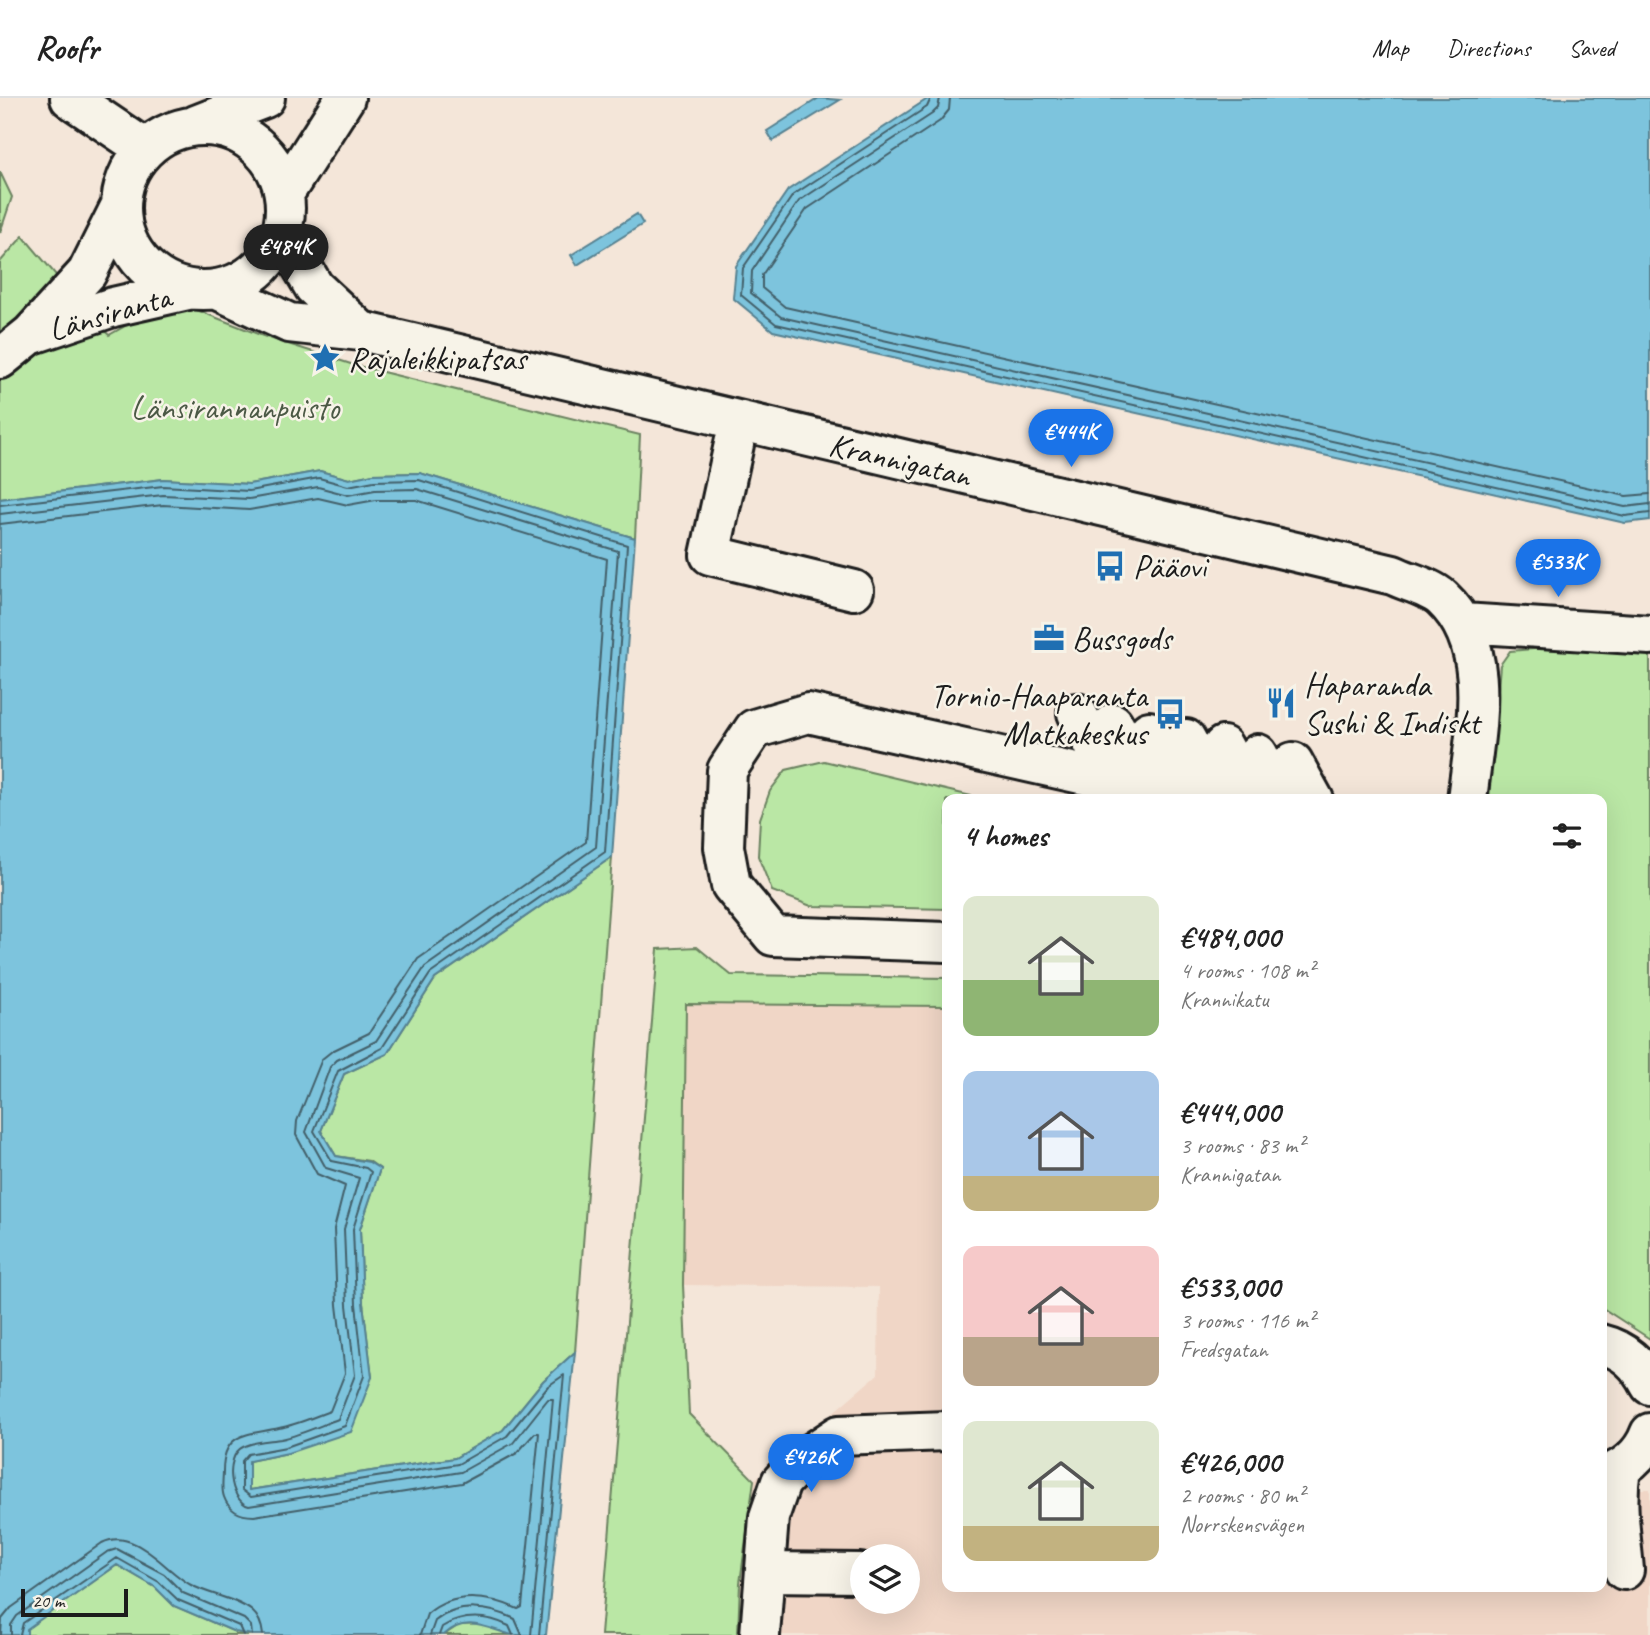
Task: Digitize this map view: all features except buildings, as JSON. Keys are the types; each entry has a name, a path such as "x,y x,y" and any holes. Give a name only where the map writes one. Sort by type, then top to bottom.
{"street":[{"path":"70,98 120,111 144,148"},
{"path":"265,98 197,125 168,132 144,148 125,176 120,209 129,247 146,268 202,290 239,283 268,260 282,233 285,192 345,98"},
{"path":"197,125 234,131 255,143 269,158 285,192"},
{"name":"Länsiranta","path":"0,359 30,334 87,273 120,209"},
{"path":"282,233 314,287 361,331"},
{"name":"Länsiranta","path":"30,334 113,307 202,290"},
{"name":"Krannigatan","path":"202,290 289,323 361,331 1393,575 1440,596 1463,623 1476,659 1475,720 1468,794"},
{"path":"739,421 710,555 854,590"},
{"path":"1463,623 1650,635"},
{"path":"1077,712 1131,785"},
{"path":"942,942 773,936 731,885 724,847 727,770 754,729 808,713 1176,794"},
{"path":"1131,785 1131,727 1196,794"},
{"path":"1186,739 1200,794"},
{"path":"1253,794 1258,754"},
{"path":"1258,754 1279,794"},
{"path":"1258,754 1307,794"},
{"path":"1607,1347 1628,1356 1641,1369 1650,1385"},
{"path":"760,1635 769,1517 781,1482 803,1459 839,1434 942,1431"},
{"path":"1625,1570 1617,1528 1617,1493 1611,1472 1637,1456 1649,1438"},
{"path":"765,1572 850,1573"}],"shaded area":[{"path":"686,1003 942,1006 942,1592 1607,1592 1607,1489 1650,1489 1650,1635 738,1635 740,1583 754,1480 878,1374 879,1287 683,1285"}],"green space":[{"path":"0,172 12,197 0,233"},
{"path":"23,236 61,281 0,349 0,262"},
{"name":"Länsirannanpuisto","path":"184,305 263,336 354,365 640,435 635,538 420,473 373,474 349,479 320,471 249,484 163,479 0,499 0,367 93,320 109,335 143,316"},
{"path":"1584,649 1650,655 1650,1339 1607,1311 1607,794 1489,794 1500,665 1510,651"},
{"path":"824,761 963,794 942,794 942,909 811,906 772,891 758,856 760,819 770,791 786,770"},
{"path":"612,857 575,1352 543,1381 503,1430 455,1458 249,1490 249,1461 288,1453 372,1377 363,1303 360,1229 380,1169 369,1161 336,1156 321,1131 344,1074 387,1054 435,979"},
{"path":"697,947 731,975 942,978 942,1006 686,1004 683,1285 689,1414 754,1480 740,1583 738,1635 601,1635 658,949"},
{"path":"117,1565 155,1587 174,1606 235,1632 253,1635 27,1635 26,1629"},
{"path":"487,1624 513,1635 444,1635 459,1625"}],"water":[{"path":"819,98 840,100 773,141 767,131"},
{"path":"929,98 1650,98 1650,520 1625,523 773,331 733,298 736,266 788,190"},
{"path":"637,214 643,224 577,265 571,255"},
{"path":"320,471 349,479 373,474 420,473 635,538 612,857 435,979 387,1054 344,1074 321,1131 336,1156 369,1162 380,1169 360,1229 363,1303 372,1377 351,1432 288,1453 249,1461 249,1490 455,1458 503,1430 543,1381 575,1352 546,1635 512,1635 469,1624 460,1625 444,1635 253,1635 235,1632 174,1606 155,1587 117,1565 27,1629 27,1635 0,1635 0,499 163,479 249,484"}],"place":[{"name":"Rajaleikkipatsas","path":"325,358"},
{"name":"Pääovi","path":"1110,566"},
{"name":"Bussgods","path":"1049,638"},
{"name":"Haparanda Sushi & Indiskt","path":"1281,703"},
{"name":"Tornio-Haaparanta Matkakeskus","path":"1170,714"}]}
